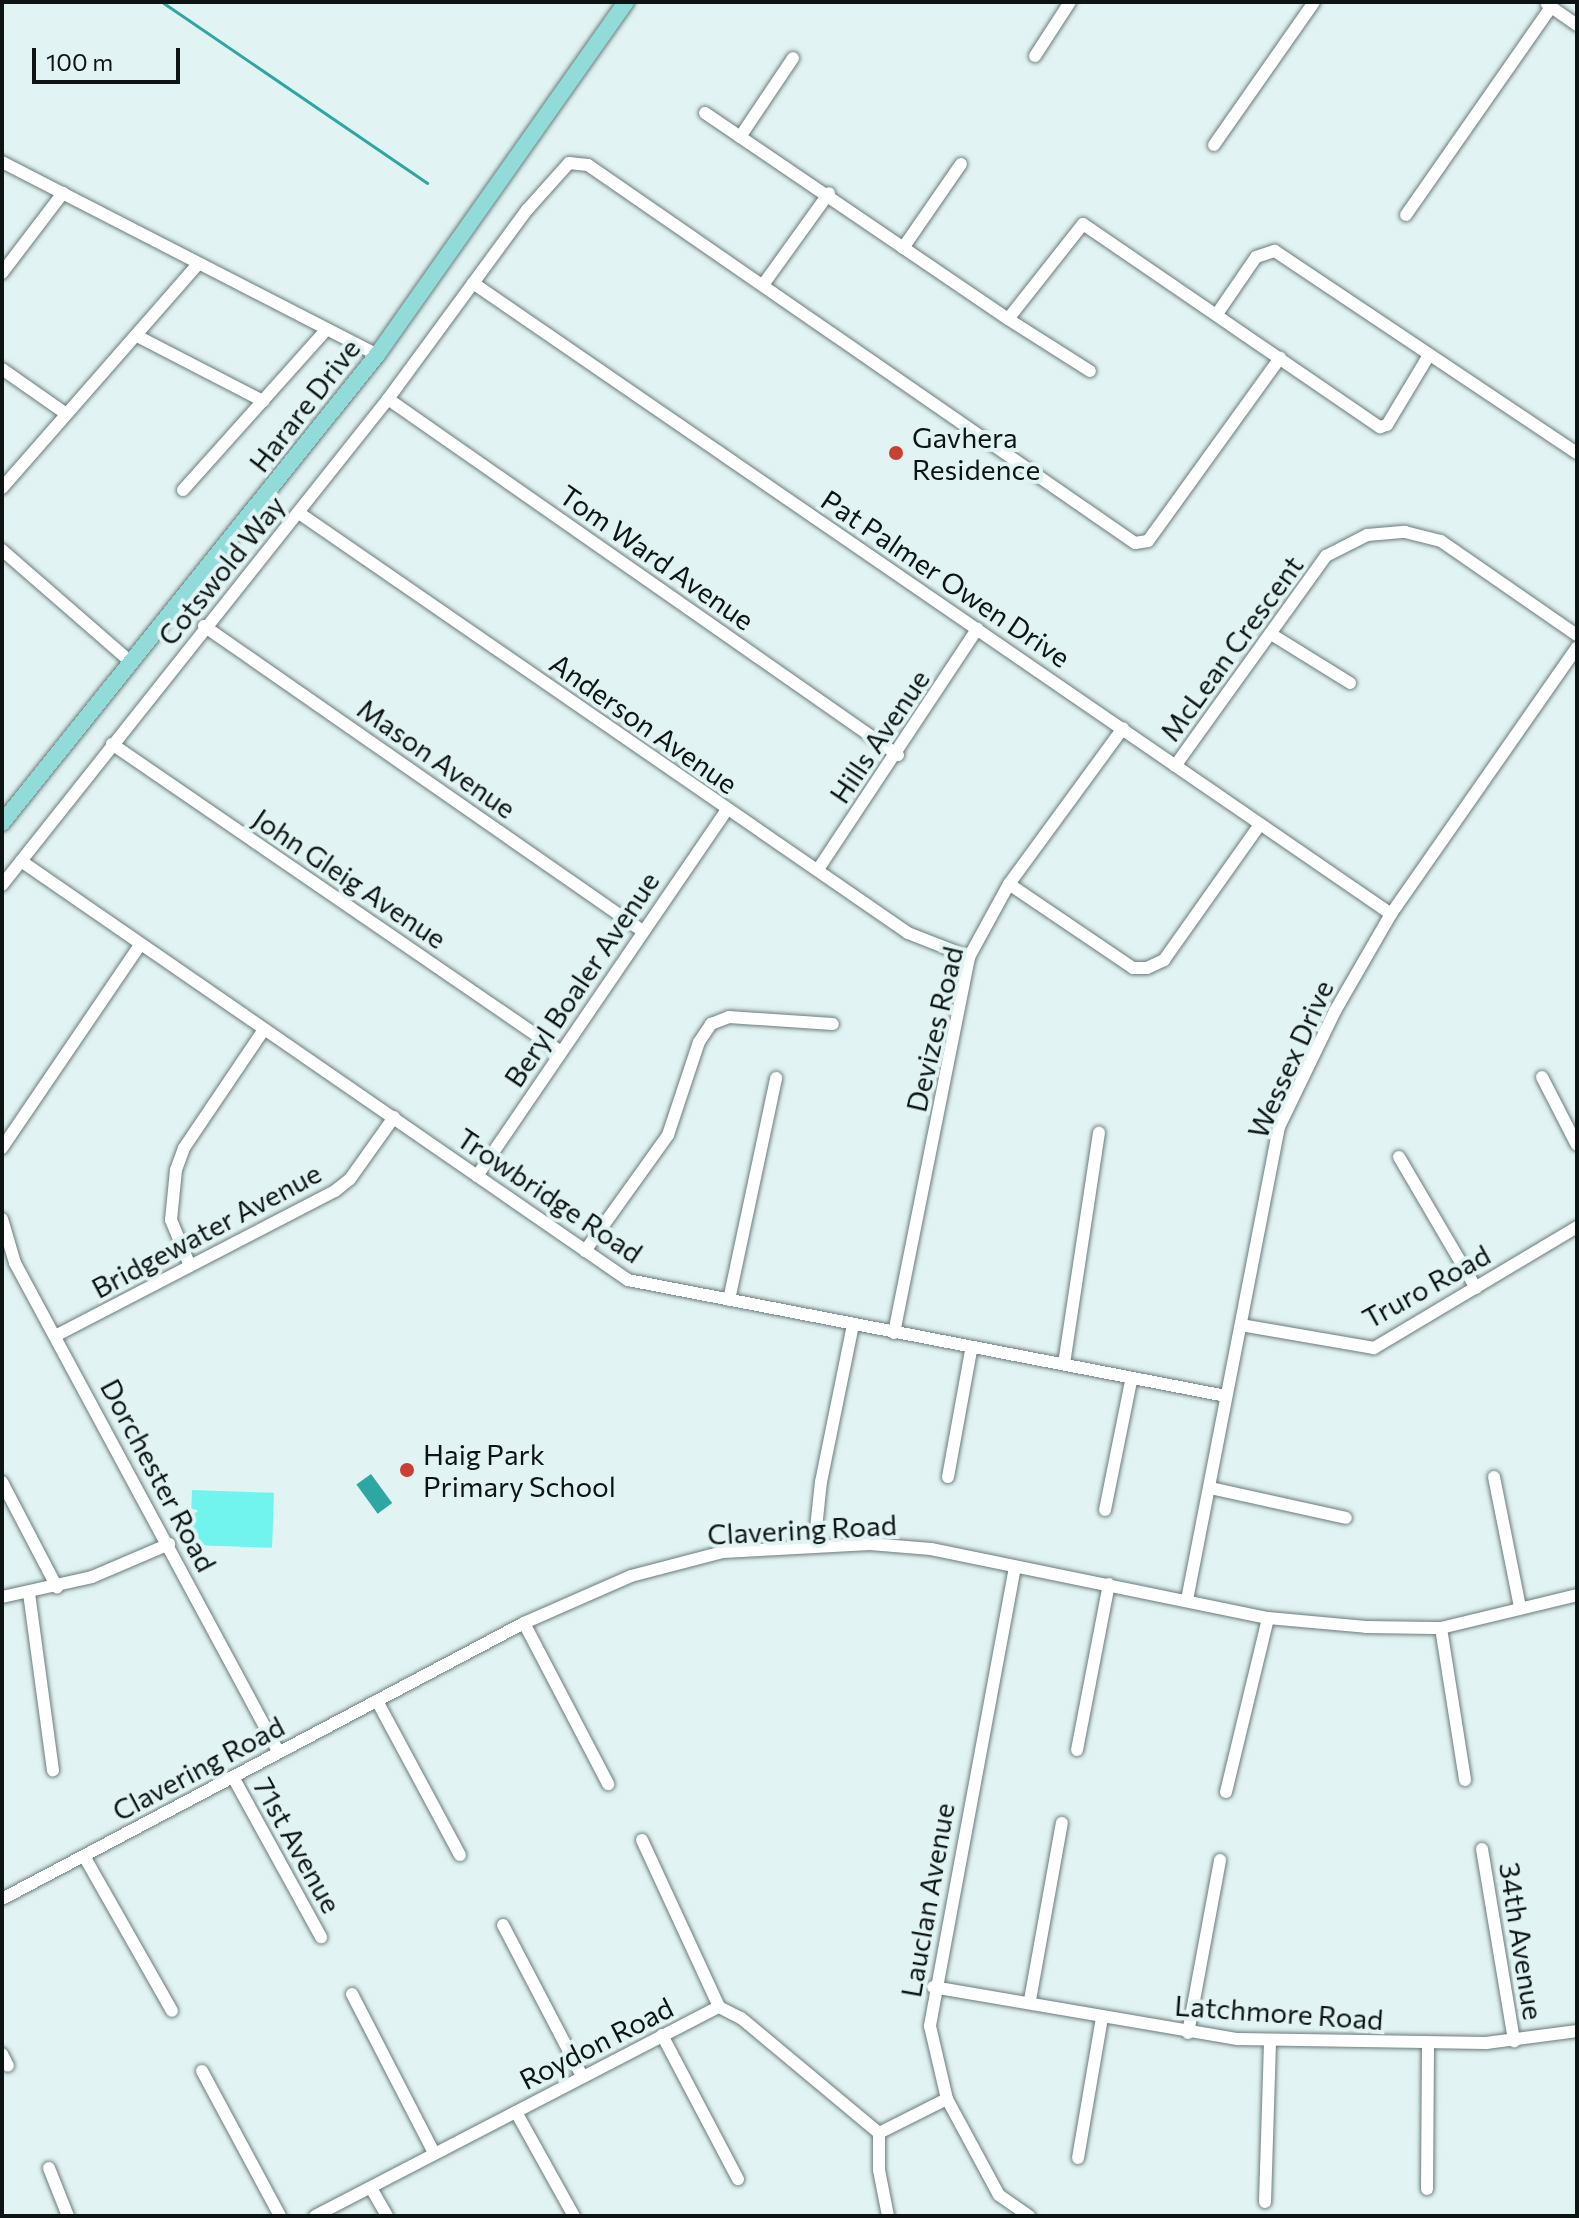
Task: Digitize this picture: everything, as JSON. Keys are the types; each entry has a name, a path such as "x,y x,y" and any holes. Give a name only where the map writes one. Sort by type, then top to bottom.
{"main road":[{"name":"Harare Drive","path":"2,823 377,355 626,2"}],"street":[{"path":"1035,56 1070,2"},
{"path":"1214,145 1314,2"},
{"path":"1406,215 1547,4 1577,25"},
{"path":"740,137 793,58"},
{"path":"705,113 829,193 903,248 1090,371"},
{"path":"2,162 377,355"},
{"name":"Cotswold Way","path":"2,885 204,626 299,513 388,399 535,200 561,170 577,162 763,285"},
{"path":"903,248 961,164"},
{"path":"2,273 63,193"},
{"path":"829,193 763,285 1141,544 1280,358"},
{"path":"1008,319 1083,224 1380,427 1387,425 1429,355"},
{"path":"1217,314 1256,257 1275,251 1577,453"},
{"path":"2,488 65,413 139,337 198,264"},
{"name":"Pat Palmer Owen Drive","path":"473,283 1123,728 1258,827 1391,914"},
{"path":"183,490 327,329"},
{"path":"139,337 263,401"},
{"path":"2,369 65,413"},
{"name":"Tom Ward Avenue","path":"388,399 898,755"},
{"name":"Anderson Avenue","path":"299,513 727,810 819,868 908,933 969,957"},
{"name":"McLean Crescent","path":"1175,766 1326,556 1367,535 1405,532 1441,541 1577,635"},
{"path":"2,550 131,662"},
{"name":"Mason Avenue","path":"204,626 641,930"},
{"name":"Hills Avenue","path":"819,868 898,755 977,629"},
{"path":"1271,634 1350,683"},
{"name":"Wessex Drive","path":"1187,1600 1279,1127 1335,1011 1391,914 1577,647"},
{"name":"Devizes Road","path":"894,1333 969,957 1009,884 1123,728"},
{"name":"John Gleig Avenue","path":"112,744 561,1052"},
{"name":"Beryl Boaler Avenue","path":"477,1176 641,930 727,810"},
{"path":"1009,884 1133,968 1147,968 1164,960 1258,827"},
{"name":"Trowbridge Road","path":"21,861 263,1031 637,1284 971,1350 1064,1364 1131,1381 1226,1396"},
{"path":"2,1148 140,945"},
{"path":"585,1251 668,1135 699,1042 711,1024 729,1017 833,1024"},
{"path":"190,1266 171,1220 176,1170 184,1148 263,1031"},
{"path":"1542,1077 1577,1145"},
{"path":"729,1300 776,1078"},
{"name":"Bridgewater Avenue","path":"57,1335 343,1186 394,1117"},
{"path":"1064,1364 1099,1133"},
{"path":"1399,1157 1476,1288"},
{"name":"Dorchester Road","path":"2,1219 9,1265 57,1335 278,1751"},
{"name":"Truro Road","path":"1241,1325 1374,1348 1577,1227"},
{"path":"814,1547 821,1482 853,1325"},
{"path":"948,1477 971,1350"},
{"path":"1105,1510 1131,1381"},
{"path":"1494,1477 1520,1607"},
{"path":"2,1482 57,1587"},
{"path":"1210,1488 1346,1518"},
{"path":"2,1597 57,1587 114,1570 169,1544"},
{"name":"Clavering Road","path":"2,1899 524,1623 658,1568 723,1552 814,1547 931,1549 1268,1618 1441,1628 1577,1595"},
{"name":"Lauclan Avenue","path":"1015,1567 933,1987 930,2038 947,2099 999,2195 1029,2216"},
{"path":"1077,1750 1109,1584"},
{"path":"29,1593 53,1770"},
{"path":"1226,1792 1268,1618"},
{"path":"524,1623 608,1784"},
{"path":"1441,1628 1465,1780"},
{"path":"377,1701 460,1855"},
{"name":"71st Avenue","path":"233,1777 321,1937"},
{"path":"1030,2000 1062,1823"},
{"path":"642,1840 710,1979 719,2007 741,2018 879,2133"},
{"name":"34th Avenue","path":"1482,1849 1514,2041"},
{"path":"84,1856 172,2011"},
{"path":"1188,2033 1220,1860"},
{"path":"503,1925 582,2076"},
{"name":"Latchmore Road","path":"933,1987 1030,2000 1102,2018 1188,2033 1270,2041 1428,2044 1514,2041 1577,2031"},
{"path":"352,1994 434,2153"},
{"name":"Roydon Road","path":"315,2216 719,2007"},
{"path":"1078,2158 1102,2018"},
{"path":"662,2035 738,2179"},
{"path":"1265,2202 1270,2041"},
{"path":"1427,2189 1428,2044"},
{"path":"202,2071 280,2216"},
{"path":"879,2133 947,2099"},
{"path":"516,2112 574,2216"},
{"path":"879,2133 878,2161 888,2216"},
{"path":"49,2168 68,2216"},
{"path":"371,2188 387,2216"}],"shaded area":[{"path":"371,1474 392,1503 378,1514 356,1485"},
{"path":"192,1490 274,1493 272,1548 190,1545"}],"waterway":[{"path":"162,2 427,183"}],"place":[{"name":"Gavhera Residence","path":"896,453"},
{"name":"Haig Park Primary School","path":"407,1470"}]}
